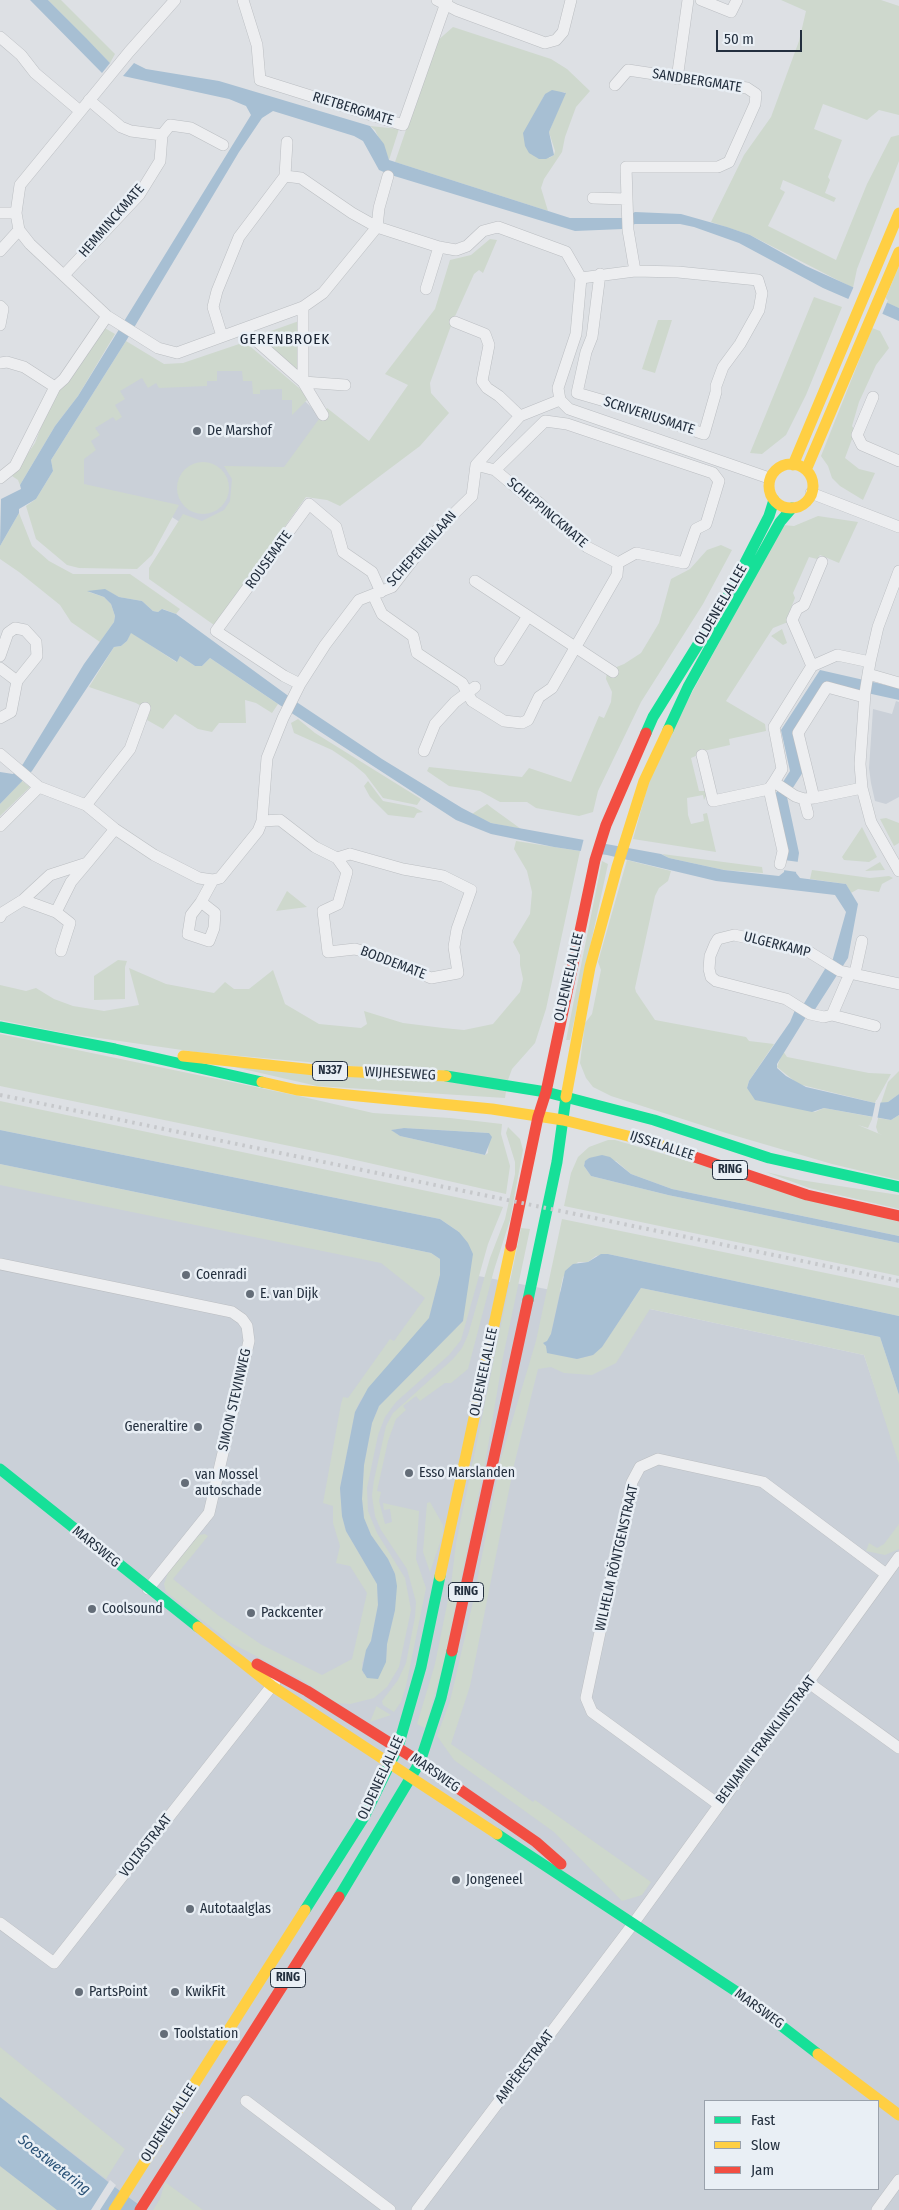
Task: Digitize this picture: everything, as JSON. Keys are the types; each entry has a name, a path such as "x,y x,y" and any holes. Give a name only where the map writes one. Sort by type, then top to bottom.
{"main road":[{"path":"792,464 802,449 899,213"},
{"path":"806,470 899,252"},
{"path":"792,464 806,470 813,484 811,493 804,503 792,508 774,500 769,491 769,478 781,466 792,464"},
{"name":"OLDENEELALLEE","path":"114,2210 364,1817 398,1747 421,1667 538,1117 546,1092 595,860 606,825 653,717 728,596 769,516 774,500"},
{"name":"OLDENEELALLEE","path":"140,2210 266,2014 420,1762 441,1698 466,1591 539,1250 590,967 629,826 644,781 684,696 780,522 792,508"},
{"name":"WIJHESEWEG","path":"0,1027 115,1049 297,1090 492,1109 538,1117"},
{"name":"WIJHESEWEG","path":"115,1049 280,1067 458,1078 566,1097"},
{"name":"IJSSELALLEE","path":"566,1097 654,1120 768,1158 899,1187"},
{"name":"IJSSELALLEE","path":"538,1117 563,1120 648,1141 807,1195 899,1216"},
{"name":"MARSWEG","path":"0,1469 148,1589 272,1686 360,1742 410,1779 472,1816 740,1994 899,2115"},
{"name":"MARSWEG","path":"216,1642 280,1676 398,1747 536,1842 614,1910"}],"street":[{"path":"175,0 129,52 20,185 16,213 19,230 107,316 158,348 177,353 303,307 324,293 377,227 379,208 388,176"},
{"name":"RIETBERGMATE","path":"244,0 257,46 260,80 403,125 443,2"},
{"path":"443,2 545,44 556,40 563,32 571,0"},
{"path":"677,78 688,0"},
{"path":"701,0 731,12 737,0"},
{"path":"0,36 21,55 35,73 80,111"},
{"name":"SANDBERGMATE","path":"615,85 628,70 747,88 756,94 755,104 729,162 718,167 626,167 628,230 635,271"},
{"path":"89,100 121,127 131,131 162,135 170,125 191,128 223,145"},
{"name":"HEMMINCKMATE","path":"64,276 138,195 160,161 162,135"},
{"path":"222,336 213,306 217,291 239,237 285,176 287,142"},
{"path":"285,176 301,178 352,213 377,227 439,247 456,250 467,246 483,232 498,227 566,252 582,278 576,334 558,388 560,400 569,409 769,478"},
{"path":"593,198 626,199"},
{"path":"0,213 16,213"},
{"path":"0,250 19,230"},
{"path":"426,289 439,247"},
{"path":"582,278 600,274 635,271"},
{"name":"SCRIVERIUSMATE","path":"600,274 592,337 586,352 577,393 704,434 716,386 723,367 740,344 758,310 762,293 758,280 678,272 635,271"},
{"path":"0,306 3,309 0,325"},
{"path":"303,307 304,382"},
{"path":"0,478 14,466 24,451 55,387 64,379 107,316"},
{"path":"455,322 485,334 489,345 482,382 520,416"},
{"path":"243,329 304,382 323,415"},
{"path":"0,363 7,362 24,367 55,387"},
{"path":"304,382 345,385"},
{"path":"873,397 857,435 862,445 899,461"},
{"path":"476,465 520,416 560,400"},
{"path":"377,593 382,614 413,636 417,654 471,690 472,701 504,721 522,723 528,720 539,697 552,688 573,647 617,575 618,563 636,553 684,563 696,529 706,524 719,481 713,473 567,424 546,421 496,470"},
{"name":"SCHEPPINCKMATE","path":"476,465 496,470 532,501 538,502 587,547 618,563"},
{"name":"SCHEPENENLAAN","path":"201,902 213,880 220,878 258,831 262,821 267,758 283,718 298,688 350,610 360,600 392,587 432,535 472,496 476,465"},
{"path":"811,493 899,527"},
{"name":"ROUSEMATE","path":"298,688 284,676 216,631 309,504 336,527 343,552 372,572 377,593"},
{"path":"812,666 792,620 797,609 804,605 822,562"},
{"path":"898,870 871,822 862,788 860,764 865,695 870,662 878,628 899,571"},
{"path":"475,581 613,672"},
{"path":"500,660 528,616"},
{"path":"0,656 11,630 18,628 33,636 36,642 37,656 17,681 11,712 0,718"},
{"path":"780,864 783,851 773,785 782,769 774,727 812,666 837,655 870,662"},
{"path":"0,668 17,681"},
{"path":"867,677 899,683"},
{"path":"808,814 809,799 798,733 828,687 865,695"},
{"path":"424,751 435,724 471,690"},
{"path":"86,805 130,749 145,708"},
{"path":"0,754 35,782 86,805 115,829 154,855 198,878 213,880"},
{"path":"702,755 713,801 773,785 809,799 862,788"},
{"path":"0,826 35,782"},
{"name":"BODDEMATE","path":"262,821 280,820 315,847 337,858 347,872 338,904 323,911 328,952 355,949 382,957 431,978 458,973 454,947 457,929 470,890 443,876 403,869 350,854 337,858"},
{"path":"56,912 71,882 115,829"},
{"path":"0,917 2,913 23,900 50,874 87,864"},
{"path":"23,900 56,912 70,924 61,951"},
{"name":"ULGERKAMP","path":"875,1026 832,1015 824,1017 810,1014 786,999 716,981 711,977 708,969 710,956 718,939 734,935 806,950 814,953 828,965 848,972 899,984"},
{"path":"832,1015 862,941"},
{"name":"SIMON STEVINWEG","path":"0,1264 232,1312 242,1319 247,1326 249,1341 209,1513 148,1589"},
{"name":"WILHELM RÖNTGENSTRAAT","path":"718,1804 592,1712 586,1698 632,1482 640,1467 658,1460 763,1482 886,1574"},
{"name":"BENJAMIN FRANKLINSTRAAT","path":"633,1924 718,1804 809,1683 899,1557"},
{"name":"VOLTASTRAAT","path":"0,1923 54,1963 280,1676"},
{"path":"809,1683 899,1748"},
{"name":"AMPÈRESTRAAT","path":"417,2210 633,1924"},
{"path":"246,2101 390,2210"},
{"path":"877,2210 899,2180"}],"shaded area":[{"path":"48,0 61,0 115,54 110,63"},
{"path":"781,0 881,0 899,6 899,115 879,110 867,120 823,104 814,129 842,140 828,177 830,180 825,193 836,198 834,202 783,180 780,189 785,192 768,226 836,260 867,184 891,137 899,135 899,161 857,269 853,288 750,235 711,222 744,155 771,117 799,41 806,11"},
{"path":"453,27 551,59 567,69 590,91 576,107 565,137 562,152 544,179 541,188 548,211 395,162 436,42","holes":["565,92 549,132 555,151 554,155 549,158 536,111 545,94"]},
{"path":"370,126 399,129 389,160 375,130"},
{"path":"490,239 497,240 483,273 479,270 474,274 452,323 430,383 431,393 449,413 420,446 340,506 327,500 306,497 214,625 149,579 149,568 183,514 202,521 224,510 230,501 232,479 224,466 284,467 327,408 369,441 408,385 385,374 435,309 450,260 471,255"},
{"path":"899,266 899,308 887,303 886,297"},
{"path":"814,297 842,307 806,395 786,435 762,454 750,453"},
{"path":"658,320 672,320 655,373 642,369"},
{"path":"299,321 299,370 297,371 257,336"},
{"path":"103,327 115,334 78,396 55,426 20,485 18,480 12,476 35,443 51,400"},
{"path":"872,328 880,331 889,348 876,365 859,402 852,426 855,431 845,458 859,469 875,473 863,500 840,486 832,478 828,466 821,456"},
{"path":"126,341 164,364 183,363 245,342 305,393 307,400 292,415 292,400 282,400 282,389 260,390 260,394 253,394 252,381 243,381 242,371 217,371 217,381 207,381 207,386 159,388 156,383 148,388 142,378 120,391 125,399 115,405 122,417 116,421 113,417 95,428 100,435 91,441 96,450 84,459 84,484 179,505 152,555 137,569 79,568 67,565 36,539 26,506 36,499 53,471 51,460"},
{"name":"De Marshof","path":"126,351 156,366 181,367 220,354 292,389 325,420 288,473 226,516 186,526 164,512 75,493 69,442"},
{"path":"198,462 208,462 222,469 229,483 229,493 222,507 208,514 198,514 188,510 181,503 177,493 177,483 181,473 188,466"},
{"path":"19,513 32,546 49,561 73,574 130,574 180,609 176,614 163,609 158,612 153,611 142,601 119,597 105,590 89,592 104,597 111,604 115,616 114,622 100,642 71,622 60,605 0,559 0,546"},
{"path":"818,516 858,522 839,563 820,555 817,559 809,557 793,593 795,598 786,620 788,622 773,628 726,701 765,724 766,731 729,739 730,745 699,752 698,755 691,758 699,791 706,791 707,794 704,800 703,795 687,798 688,815 691,824 704,821 703,814 707,813 716,852 633,839 650,778 670,733 783,525 794,526"},
{"path":"721,545 732,550 703,604 641,702 598,791 593,812 579,816 536,808 527,802 500,802 480,791 449,786 427,771 429,767 522,777 529,768 571,782 599,716 604,718 611,702 612,692 606,679 607,671 624,664 641,653 659,623 671,579 690,569 707,550"},
{"path":"782,629 787,643 783,645 771,636"},
{"path":"131,632 176,662 180,656 195,666 202,666 210,658 278,704 272,713 256,703 245,700 246,723 219,723 212,732 198,729 175,714 163,729 147,720 150,711 136,703 89,687 114,647 121,646 127,641"},
{"path":"896,701 899,702 899,797 886,804 875,801 871,783 869,768 873,709 892,714"},
{"path":"298,719 315,733 421,799 417,805 383,798 365,774 353,764 332,750 294,733 291,723"},
{"path":"22,781 30,787 0,816 0,804"},
{"path":"368,781 383,801 414,807 423,812 417,813 414,818 388,815 370,797 364,786"},
{"path":"487,804 521,829 491,823 472,814"},
{"path":"886,818 899,823 899,843 894,846 880,819"},
{"path":"862,827 877,857 869,862 844,860 842,857"},
{"path":"516,841 580,851 546,1009 535,1043 512,1069 508,1080 196,1052 64,1033 0,1020 0,985 26,991 36,988 54,999 73,1006 104,1011 139,1005 129,968 166,984 214,993 225,982 234,989 249,989 273,970 285,1004 319,1024 361,1028 367,1024 364,1011 403,1023 443,1028 464,1030 493,1024 520,992 523,979 520,955 513,942 530,914 532,892 527,871 514,849"},
{"path":"662,854 762,867 763,873 724,870 669,858"},
{"path":"627,860 671,871 668,881 659,888 655,896 635,988 655,1020 746,1037 749,1041 774,1044 749,1081 747,1088 815,1112 824,1108 873,1117 868,1128 858,1125 882,1135 878,1133 876,1127 878,1118 891,1120 899,1115 899,1180 832,1164 726,1133 611,1096 593,1087 586,1078 580,1063 585,1023 592,1014 601,970 598,962"},
{"path":"602,861 608,864 570,1040 566,1040"},
{"path":"880,862 885,870 865,871"},
{"path":"812,870 870,878 889,876 893,878 882,884 879,892 858,889 851,893 846,884 810,879"},
{"path":"287,891 307,907 276,911"},
{"path":"118,960 127,961 125,967 125,999 94,1000 94,976"},
{"path":"0,1034 373,1113 450,1118 502,1124 501,1134 510,1166 506,1194 338,1156 0,1086","holes":["404,1128 489,1133 488,1153 485,1155 400,1136 392,1130"]},
{"path":"783,1051 787,1057 869,1073 891,1074 875,1103 798,1084 777,1067"},
{"path":"230,1066 451,1082 506,1091 505,1098 317,1086"},
{"path":"899,1071 899,1094 888,1102 881,1103 888,1082"},
{"path":"0,1101 503,1207 488,1244 461,1340 449,1355 396,1402 385,1417 378,1435 367,1488 368,1511 377,1533 405,1578 411,1610 399,1667 387,1687 374,1698 350,1704 337,1703 302,1680 231,1643 166,1592 164,1584 168,1573 199,1535 205,1534 208,1536 173,1579 219,1616 262,1645 322,1675 352,1659 367,1593 350,1566 336,1563 340,1546 333,1523 333,1506 323,1503 341,1404 343,1397 348,1398 390,1339 394,1341 425,1298 381,1263 0,1185 0,1164 431,1253 440,1259 440,1275 429,1318 360,1401 355,1412 340,1488 342,1516 346,1531 377,1584 378,1605 371,1641 362,1663 363,1674 386,1662 387,1644 395,1610 395,1574 388,1559 371,1535 364,1518 362,1499 364,1465 372,1423 379,1406 463,1321 459,1232 440,1219 0,1130"},
{"path":"508,1127 520,1139 523,1150 510,1220 494,1270 468,1369 451,1383 445,1383 420,1401 416,1396 403,1406 406,1410 396,1419 388,1441 377,1491 381,1492 379,1501 385,1524 392,1522 390,1509 384,1510 383,1503 419,1511 416,1559 426,1588 406,1686 401,1702 394,1712 383,1705 382,1701 398,1680 406,1663 416,1602 407,1569 381,1530 375,1516 372,1496 374,1480 386,1426 393,1413 453,1359 462,1348 468,1335 490,1258 505,1219 515,1174 515,1162 506,1133"},
{"path":"608,1140 615,1140 899,1222 899,1236 672,1189 631,1174 616,1161 589,1158 584,1166 591,1176 668,1195 899,1243 899,1276 564,1206 571,1173 578,1157 589,1147"},
{"path":"766,1172 800,1180 899,1195 899,1209 809,1188"},
{"path":"0,1184 650,1309 864,1355 899,1460 899,2210 0,2210"},
{"path":"562,1219 899,1288 899,1316 608,1254 596,1256 588,1262 578,1262 563,1277 551,1334 546,1345 548,1353 577,1359 593,1355 602,1347 641,1288 880,1337 899,1395 899,1464 864,1355 650,1309 616,1363 592,1375 564,1373 551,1367 538,1369 514,1465 470,1686 451,1744 533,1802 535,1800 651,1882 642,1895 622,1901 554,1832 454,1760 437,1736 450,1701 473,1602 501,1458 536,1341"},
{"path":"521,1228 530,1229 503,1357 485,1464 443,1666 425,1728 417,1724 435,1664 451,1585 456,1543"},
{"path":"430,1502 443,1525 443,1534 430,1572 423,1552 427,1503"},
{"path":"899,1524 899,1549 885,1555 866,1551 869,1543 877,1548 884,1544"},
{"path":"376,1706 391,1715 370,1722"},
{"path":"0,2047 125,2149 106,2179 0,2097"},
{"path":"0,2166 45,2200 57,2210 0,2210"},
{"path":"165,2182 203,2210 153,2210 160,2199"}],"water":[{"path":"30,0 48,0 86,38 110,63 102,73"},
{"path":"134,63 146,69 219,81 370,126 384,144 389,160 570,218 623,218 635,212 681,214 727,227 750,235 806,266 899,308 899,321 823,288 739,243 694,227 680,224 635,224 623,229 575,231 391,175 379,170 363,141 354,136 273,111 262,118 239,152 126,341 51,460 53,471 36,499 19,509 19,513 0,546 1,499 21,489 20,485 55,426 78,396 251,115 246,106 229,99 123,76"},
{"path":"552,90 566,93 549,132 554,155 546,159 539,159 529,153 525,146 523,133 545,94"},
{"path":"105,589 119,597 142,601 153,611 158,612 162,609 176,614 298,703 382,759 462,808 491,823 661,854 669,858 724,870 779,876 784,872 786,855 774,796 790,771 781,730 820,670 899,688 899,700 826,684 795,732 803,772 787,797 799,853 796,873 800,878 846,884 858,904 848,958 814,1011 806,1017 777,1064 777,1068 786,1076 806,1087 875,1103 888,1102 899,1094 899,1115 891,1120 824,1108 812,1112 755,1100 747,1088 749,1081 790,1022 795,1010 803,1005 825,969 832,962 846,912 835,895 716,881 607,855 554,847 491,834 456,820 210,658 202,666 195,666 180,656 177,662 131,633 127,641 121,646 114,647 32,771 0,804 0,772 13,774 23,764 84,664 114,622 115,616 111,604 104,597 87,591"},
{"path":"404,1128 489,1133 492,1137 485,1155 400,1136 391,1130"},
{"path":"0,1130 440,1219 459,1232 468,1243 473,1254 463,1321 379,1406 372,1423 364,1465 362,1499 364,1518 371,1535 388,1559 395,1574 397,1586 395,1610 387,1644 386,1662 378,1679 367,1678 362,1670 366,1650 371,1641 378,1605 377,1584 346,1531 342,1516 340,1488 355,1412 368,1388 429,1318 440,1275 440,1259 431,1253 0,1164"},
{"path":"602,1155 610,1157 631,1174 672,1189 899,1236 899,1243 668,1195 591,1176 584,1166 585,1161"},
{"path":"601,1254 899,1316 899,1395 880,1337 641,1288 602,1347 593,1355 577,1359 547,1353 546,1346 543,1343 547,1341 551,1334 565,1271 573,1264 588,1262"},
{"name":"Soestwetering","path":"0,2097 146,2210 57,2210 0,2166"}],"pier":[{"path":"854,286 888,300 881,317 847,302"},
{"path":"584,838 608,841 589,855 580,854"},
{"path":"784,860 799,862 797,872 783,870"},
{"path":"876,1100 881,1100 877,1120 872,1119"},
{"path":"110,2180 116,2185 100,2210 91,2210"}],"railway":[{"path":"0,1095 899,1281"}],"traffic: fast":[{"path":"646,733 653,717 728,596 769,516 774,500"},
{"path":"668,730 688,687 780,522 792,508"},
{"path":"0,1027 115,1049 262,1082"},
{"path":"446,1076 546,1092 654,1120 769,1158 899,1187"},
{"path":"528,1300 557,1162 566,1097"},
{"path":"0,1469 198,1627"},
{"path":"305,1910 364,1817 398,1747 421,1667 440,1576"},
{"path":"339,1897 420,1762 441,1698 452,1651"},
{"path":"497,1834 740,1994 818,2054"}],"traffic: slow":[{"path":"793,465 899,213"},
{"path":"806,470 899,252"},
{"path":"791,464 803,468 809,474 813,486 809,498 803,504 791,508 779,504 773,498 769,486 773,474 779,468 791,464"},
{"path":"566,1097 590,967 617,867 644,781 668,730"},
{"path":"183,1056 315,1070 446,1076"},
{"path":"262,1082 297,1090 492,1109 563,1120 648,1141 677,1151"},
{"path":"440,1576 511,1246"},
{"path":"198,1627 272,1686 497,1834"},
{"path":"114,2210 305,1910"},
{"path":"818,2054 899,2115"}],"traffic: jam":[{"path":"546,1092 595,860 606,825 646,733"},
{"path":"511,1246 538,1117 546,1092"},
{"path":"677,1151 807,1195 899,1216"},
{"path":"452,1651 528,1300"},
{"path":"257,1664 307,1691 420,1762 536,1842 561,1864"},
{"path":"140,2210 339,1897"}],"place":[{"name":"De Marshof","path":"197,431"},
{"name":"Coenradi","path":"186,1275"},
{"name":"E. van Dijk","path":"250,1294"},
{"name":"Generaltire","path":"198,1427"},
{"name":"Esso Marslanden","path":"409,1473"},
{"name":"van Mossel autoschade","path":"185,1483"},
{"name":"Coolsound","path":"92,1609"},
{"name":"Packcenter","path":"251,1613"},
{"name":"Jongeneel","path":"456,1880"},
{"name":"Autotaalglas","path":"190,1909"},
{"name":"PartsPoint","path":"79,1992"},
{"name":"KwikFit","path":"175,1992"},
{"name":"Toolstation","path":"164,2034"}],"district":[{"name":"GERENBROEK","path":"285,340"}]}
